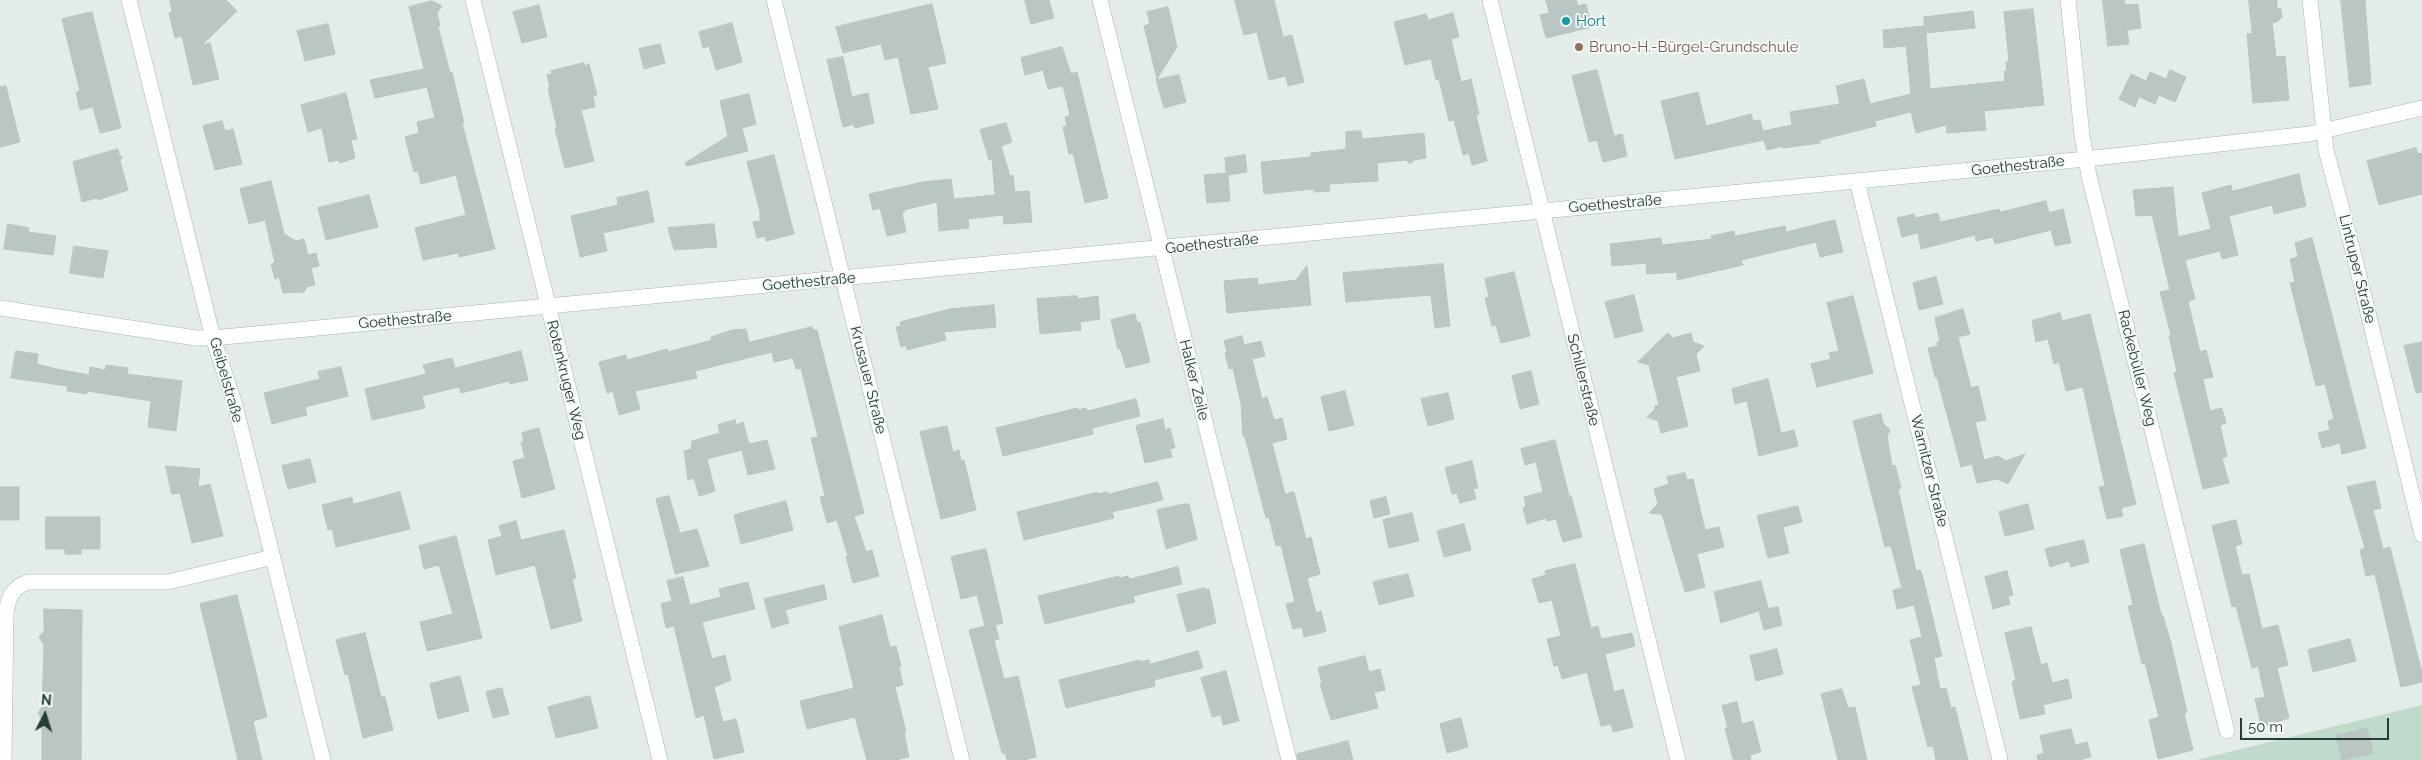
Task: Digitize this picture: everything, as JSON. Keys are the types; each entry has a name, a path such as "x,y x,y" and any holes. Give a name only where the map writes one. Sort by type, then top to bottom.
{"street":[{"name":"Geibelstraße","path":"129,0 213,338 235,405 323,760"},
{"name":"Rotenkruger Weg","path":"473,0 660,760"},
{"name":"Krusauer Straße","path":"774,0 962,760"},
{"name":"Halker Zeile","path":"1100,0 1290,760"},
{"name":"Schillerstraße","path":"1490,0 1678,760"},
{"name":"Rackebüller Weg","path":"2068,0 2086,159 2228,731"},
{"name":"Lintruper Straße","path":"2310,0 2323,132 2422,535"},
{"name":"Goethestraße","path":"0,308 196,338 213,338 1161,249 1542,210 1857,182 2086,159 2323,132 2422,108"},
{"name":"Warnitzer Straße","path":"1857,182 2000,760"},
{"path":"4,760 6,614 7,603 16,588 28,582 168,582 273,557"}],"green space":[{"path":"2422,705 2422,760 2196,760"}],"building":[{"path":"170,0 226,0 237,11 202,45 210,43 219,79 193,85 182,36 175,38 169,13 172,12"},
{"path":"1025,0 1049,0 1054,18 1031,24"},
{"path":"1235,0 1274,0 1283,37 1292,35 1304,82 1288,86 1286,76 1269,80 1257,32 1244,35"},
{"name":"Hort","path":"1546,0 1576,0 1578,6 1586,4 1592,27 1546,38 1540,15 1549,13"},
{"path":"2103,0 2124,0 2125,5 2138,4 2141,28 2127,30 2129,44 2108,46"},
{"path":"2249,0 2277,0 2277,8 2281,9 2282,17 2277,22 2272,23 2276,57 2285,56 2289,100 2253,103 2247,34 2252,33"},
{"path":"2341,0 2365,0 2371,84 2350,87"},
{"path":"432,1 442,6 437,13 440,26 438,27 450,73 452,72 464,123 462,123 495,249 459,257 458,253 423,260 415,228 466,215 456,175 421,184 418,171 414,172 405,137 419,133 417,122 435,118 427,87 375,98 370,80 424,69 409,7"},
{"path":"932,4 946,63 928,67 938,109 911,114 898,57 885,60 881,44 843,53 836,27"},
{"path":"539,5 547,37 522,43 513,12"},
{"path":"1168,7 1177,47 1157,79 1144,26 1150,24 1147,12"},
{"path":"2033,9 2044,105 1984,111 1986,130 1947,133 1946,125 1916,133 1911,112 1875,121 1876,126 1820,140 1820,143 1783,148 1783,146 1767,150 1764,140 1675,159 1661,101 1698,92 1706,126 1751,114 1753,121 1760,120 1763,131 1792,125 1790,112 1840,104 1836,86 1864,79 1870,104 1911,94 1906,46 1884,48 1883,30 1924,26 1924,17 1973,11 1975,28 1926,33 1930,89 2005,81 2004,71 2007,71 2006,62 2009,61 2004,12"},
{"path":"92,12 121,128 100,133 93,107 80,110 76,92 80,91 62,19"},
{"path":"1453,13 1459,37 1451,39 1461,82 1471,79 1479,114 1476,115 1487,161 1472,165 1469,153 1463,155 1454,120 1449,121 1439,79 1436,80 1431,59 1405,65 1394,22 1426,14 1428,20"},
{"path":"732,23 742,62 716,70 709,46 703,48 699,32"},
{"path":"328,24 335,54 305,61 297,31"},
{"path":"660,44 665,63 644,69 639,49"},
{"path":"1062,47 1071,74 1077,72 1108,198 1085,203 1073,153 1069,154 1063,127 1067,126 1065,117 1070,115 1063,86 1048,89 1043,70 1025,75 1021,58"},
{"path":"843,57 852,97 868,93 874,123 855,128 854,124 843,127 827,60"},
{"path":"584,63 585,66 589,64 597,95 593,96 595,107 581,110 594,161 565,168 555,129 557,128 547,75 552,74 551,71"},
{"path":"1597,70 1614,136 1622,134 1627,156 1603,162 1597,140 1589,142 1572,76"},
{"path":"2170,70 2186,77 2175,102 2159,95 2155,104 2139,97 2135,107 2119,99 2131,74 2146,81 2150,72 2166,79"},
{"path":"1179,75 1186,102 1164,108 1156,80"},
{"path":"6,86 20,142 0,147 0,87"},
{"path":"346,93 357,139 351,140 355,158 340,163 339,160 329,162 322,128 308,132 301,105"},
{"path":"749,94 756,124 742,128 748,151 687,166 685,163 728,136 720,101"},
{"path":"222,121 225,131 233,129 242,164 215,170 203,126"},
{"path":"1006,123 1012,142 1001,146 1010,176 1013,175 1015,192 1029,191 1032,222 1004,224 1003,215 968,219 969,228 939,231 937,202 904,210 905,212 902,213 906,232 887,236 880,208 873,210 869,194 923,182 951,179 954,199 995,195 992,159 989,160 980,130"},
{"path":"1361,131 1362,139 1424,133 1426,158 1414,160 1410,164 1406,160 1377,163 1378,181 1329,184 1330,191 1314,192 1314,189 1264,194 1261,162 1311,157 1311,153 1346,149 1346,132"},
{"path":"2416,148 2418,154 2422,153 2422,194 2379,205 2367,161"},
{"path":"118,149 122,157 120,161 128,190 98,200 97,198 82,202 73,162"},
{"path":"774,155 794,234 766,241 765,236 757,238 753,222 760,221 760,212 747,162"},
{"path":"1245,155 1247,172 1228,175 1230,201 1207,203 1204,175 1226,173 1225,158"},
{"path":"2299,174 2306,206 2274,214 2272,205 2229,216 2238,255 2222,259 2220,251 2185,260 2195,299 2188,301 2200,352 2206,350 2213,377 2203,379 2210,411 2222,408 2226,423 2220,425 2227,456 2222,458 2229,483 2203,489 2174,373 2177,372 2169,336 2171,335 2160,292 2170,290 2152,215 2136,216 2133,190 2173,187 2178,237 2211,229 2202,193 2231,185 2232,191"},
{"path":"271,181 284,234 296,241 304,239 308,255 316,253 319,266 311,268 315,285 307,287 304,292 283,293 279,277 275,279 271,264 275,263 265,220 249,224 240,189"},
{"path":"648,191 654,222 603,233 607,251 580,257 571,216 618,205 617,198"},
{"path":"369,195 378,227 326,240 318,208"},
{"path":"2046,201 2049,213 2063,209 2071,243 2055,246 2051,230 1995,244 1993,237 1976,241 1975,235 1921,249 1918,233 1902,237 1897,218 1914,214 1915,218 1938,213 1940,222 1999,209 2000,212"},
{"path":"1835,220 1843,252 1820,257 1816,242 1741,260 1743,265 1677,280 1677,272 1647,274 1646,263 1612,266 1610,244 1661,238 1662,245 1712,239 1711,236 1734,231 1735,236 1785,226 1786,232"},
{"path":"8,224 29,228 28,232 56,236 53,255 4,249"},
{"path":"714,224 717,247 674,250 668,228"},
{"path":"2312,238 2366,448 2342,454 2340,443 2322,448 2318,433 2330,430 2328,421 2334,419 2325,384 2316,386 2290,283 2295,282 2290,259 2298,257 2295,243"},
{"path":"74,246 108,251 103,278 70,273"},
{"path":"1443,264 1450,326 1435,328 1431,295 1346,302 1343,273"},
{"path":"1307,266 1311,305 1227,313 1224,281 1257,278 1258,285 1296,280"},
{"path":"1514,272 1530,336 1501,343 1496,325 1492,326 1485,298 1489,297 1485,279"},
{"path":"1936,277 1943,304 1919,310 1913,283"},
{"path":"1634,295 1643,331 1615,338 1605,302"},
{"path":"1077,296 1078,299 1098,296 1100,319 1080,322 1081,330 1040,334 1037,299"},
{"path":"1853,296 1873,373 1817,387 1811,364 1831,359 1829,353 1839,351 1827,303"},
{"path":"994,305 996,327 944,332 946,340 907,350 906,345 901,347 896,327 901,326 900,322 950,309"},
{"path":"1963,309 1970,334 1958,337 1971,388 1978,386 1986,420 1975,422 1984,460 1998,456 2006,461 2025,454 2008,484 1997,479 1977,483 1972,464 1961,467 1937,377 1935,377 1928,348 1938,346 1937,342 1940,342 1935,318"},
{"path":"2060,313 2062,321 2090,314 2136,504 2121,508 2123,516 2107,519 2099,487 2105,486 2083,387 2066,391 2059,362 2054,364 2048,339 2036,342 2032,321"},
{"path":"1135,314 1137,323 1140,322 1150,362 1126,368 1120,348 1118,349 1111,320"},
{"path":"812,327 814,330 817,330 864,513 854,516 866,552 872,550 879,576 853,583 846,557 848,556 837,520 827,523 820,497 825,496 811,438 818,437 801,368 796,369 793,358 774,362 772,352 695,371 697,378 635,391 640,409 619,415 613,391 607,393 599,362 626,355 627,360 667,349 668,352 712,340 711,337 732,330 746,329 749,342"},
{"path":"1668,333 1673,338 1691,333 1693,342 1704,346 1696,354 1700,371 1676,377 1688,426 1661,433 1658,421 1647,417 1655,409 1655,406 1659,405 1649,365 1638,362"},
{"path":"1242,336 1244,345 1261,341 1265,356 1252,359 1262,399 1267,397 1274,420 1282,418 1287,439 1272,443 1285,494 1294,492 1306,539 1311,537 1320,574 1307,578 1316,613 1321,611 1326,631 1304,637 1302,627 1293,629 1286,604 1295,602 1281,545 1276,546 1269,517 1266,518 1245,437 1243,436 1241,404 1233,368 1229,369 1225,353 1227,352 1224,341"},
{"path":"2422,342 2422,392 2416,393 2404,346"},
{"path":"16,351 38,354 37,364 89,375 90,367 105,370 106,365 128,368 127,374 182,381 176,431 148,427 151,401 87,391 87,394 67,391 67,386 11,378"},
{"path":"521,351 528,380 510,384 509,381 461,393 459,387 422,396 425,408 372,420 365,389 426,374 423,365 452,358 455,368"},
{"path":"341,367 348,396 305,407 307,415 272,424 264,393 320,379 318,372"},
{"path":"1531,371 1539,404 1520,409 1512,376"},
{"path":"1768,379 1781,433 1794,430 1798,446 1759,456 1747,401 1735,404 1732,389"},
{"path":"1345,391 1354,425 1329,431 1321,397"},
{"path":"1448,393 1454,419 1428,426 1421,399"},
{"path":"1136,399 1140,416 1092,428 1093,434 1003,456 996,428 1077,408 1078,410 1086,408 1087,411"},
{"path":"1881,414 1883,423 1890,430 1887,436 1892,466 1895,465 1901,488 1898,489 1916,571 1920,570 1922,574 1942,656 1934,658 1940,689 1946,688 1951,708 1955,707 1968,760 1936,760 1933,746 1928,747 1912,687 1921,685 1910,640 1922,637 1914,605 1897,609 1893,590 1902,588 1891,546 1885,547 1853,421"},
{"path":"1163,419 1165,430 1170,428 1175,448 1170,449 1172,457 1145,463 1136,426"},
{"path":"735,420 736,425 743,422 749,444 767,440 775,469 748,475 742,450 707,459 715,491 699,496 694,478 688,480 684,451 691,449 692,441 720,433 718,425"},
{"path":"947,426 953,452 959,450 961,461 964,460 976,510 941,519 920,432"},
{"path":"539,428 555,489 522,498 513,461 525,458 521,442 524,442 522,433"},
{"path":"1555,440 1569,496 1571,496 1582,537 1563,542 1556,519 1547,521 1546,518 1527,524 1523,508 1526,507 1524,497 1543,492 1536,462 1525,465 1521,449"},
{"path":"310,459 316,482 288,489 282,466"},
{"path":"1472,461 1478,488 1473,489 1476,499 1460,503 1457,493 1452,494 1445,468"},
{"path":"166,466 200,469 198,487 210,484 223,536 192,543 180,493 172,494"},
{"path":"1685,473 1687,480 1693,479 1705,530 1719,527 1724,547 1697,554 1705,587 1685,592 1663,517 1661,514 1649,513 1658,504 1654,489 1669,484 1667,477"},
{"path":"2375,481 2381,508 2373,510 2383,549 2390,547 2422,673 2422,682 2401,687 2375,574 2366,576 2360,550 2365,548 2347,487"},
{"path":"1158,482 1163,500 1112,512 1114,518 1024,540 1017,512 1098,492 1098,494 1107,492 1108,494"},
{"path":"0,487 19,487 19,520 0,520"},
{"path":"400,492 410,529 336,547 332,529 328,530 322,505 352,497 353,504"},
{"path":"669,496 680,533 697,529 709,566 675,574 656,499"},
{"path":"1386,497 1390,514 1374,518 1370,501"},
{"path":"786,501 793,530 741,544 734,515"},
{"path":"1189,504 1197,539 1166,549 1157,510"},
{"path":"2028,504 2034,529 2005,536 1999,512"},
{"path":"1798,506 1802,522 1783,527 1789,553 1768,558 1757,516"},
{"path":"1412,513 1419,541 1389,548 1383,520"},
{"path":"46,517 100,517 100,549 81,549 81,554 65,554 65,549 46,549"},
{"path":"2236,520 2242,544 2235,546 2242,575 2249,574 2262,629 2278,625 2288,665 2277,668 2289,718 2269,725 2261,725 2255,699 2265,697 2258,666 2252,668 2236,606 2232,607 2212,526"},
{"path":"516,521 521,540 564,530 576,578 572,579 582,621 551,629 535,565 496,575 488,540 502,536 499,526"},
{"path":"1464,524 1471,550 1444,557 1437,531"},
{"path":"456,536 482,638 427,651 420,622 453,614 439,565 424,569 419,546"},
{"path":"2084,540 2089,562 2071,567 2069,561 2050,567 2045,549"},
{"path":"2144,544 2161,614 2171,643 2187,712 2184,713 2193,750 2158,759 2149,720 2159,717 2145,663 2142,664 2128,606 2133,605 2120,550"},
{"path":"986,549 1003,623 995,625 999,639 994,640 1004,679 1018,676 1035,749 1036,757 1025,760 1007,760 1005,753 1002,753 969,630 985,626 977,595 961,599 951,557"},
{"path":"1575,564 1591,628 1598,626 1601,639 1632,633 1635,646 1605,654 1614,692 1623,689 1633,727 1613,732 1611,724 1601,726 1587,672 1562,679 1558,665 1554,666 1547,639 1561,636 1552,600 1539,603 1532,579 1546,575 1545,571"},
{"path":"1178,567 1182,584 1133,596 1135,602 1045,624 1038,596 1119,576 1119,578 1128,576 1129,579"},
{"path":"2007,571 2013,595 2008,596 2010,604 1993,609 1985,577"},
{"path":"1408,574 1414,596 1379,605 1373,582"},
{"path":"683,577 690,605 721,597 719,589 748,582 755,609 702,622 712,659 725,655 731,680 714,687 723,722 736,719 744,752 714,759 704,715 696,718 674,626 666,628 661,604 672,601 667,581"},
{"path":"1761,581 1768,608 1721,623 1714,592"},
{"path":"824,585 827,599 785,610 789,623 772,628 764,599"},
{"path":"1205,588 1205,590 1209,589 1216,623 1187,632 1177,595"},
{"path":"237,595 267,717 253,721 262,760 238,760 200,604"},
{"path":"1778,607 1782,625 1764,630 1759,611"},
{"path":"44,609 82,610 81,760 42,760 42,719 38,713 42,707 44,645 39,637 44,631"},
{"path":"882,615 890,647 896,646 901,666 899,667 903,685 895,687 906,732 904,733 909,757 896,760 867,760 855,717 807,729 800,701 854,688 839,627"},
{"path":"2031,627 2041,665 2047,663 2052,683 2068,679 2072,698 2043,705 2045,714 2020,719 2012,682 2016,680 2005,633"},
{"path":"365,633 381,697 385,697 393,730 363,738 348,674 345,675 336,640"},
{"path":"2350,639 2356,661 2313,672 2308,650"},
{"path":"1777,649 1783,674 1756,681 1750,656"},
{"path":"1198,651 1203,668 1154,680 1155,686 1066,708 1059,680 1140,660 1140,662 1149,660 1150,664"},
{"path":"1365,656 1369,672 1380,669 1385,690 1374,692 1378,708 1331,720 1320,684 1322,683 1318,668"},
{"path":"1226,671 1239,721 1223,725 1221,715 1212,717 1201,678"},
{"path":"460,676 469,711 438,719 430,684"},
{"path":"502,688 509,714 493,718 486,692"},
{"path":"1842,689 1848,708 1855,707 1867,760 1838,760 1821,694"},
{"path":"590,696 598,728 556,738 548,707"},
{"path":"1737,702 1742,724 1753,721 1761,752 1750,755 1751,760 1733,759 1725,728 1728,728 1722,706"},
{"path":"1461,718 1468,747 1447,753 1440,724"},
{"path":"2367,728 2373,753 2342,760 2336,736"},
{"path":"2071,729 2075,745 2087,742 2091,757 2079,760 2038,760 2037,755 2044,753 2040,736"},
{"path":"1348,741 1353,760 1298,760 1297,754"}],"place":[{"name":"Hort","path":"1566,21"},
{"name":"Bruno-H.-Bürgel-Grundschule","path":"1579,47"}]}
